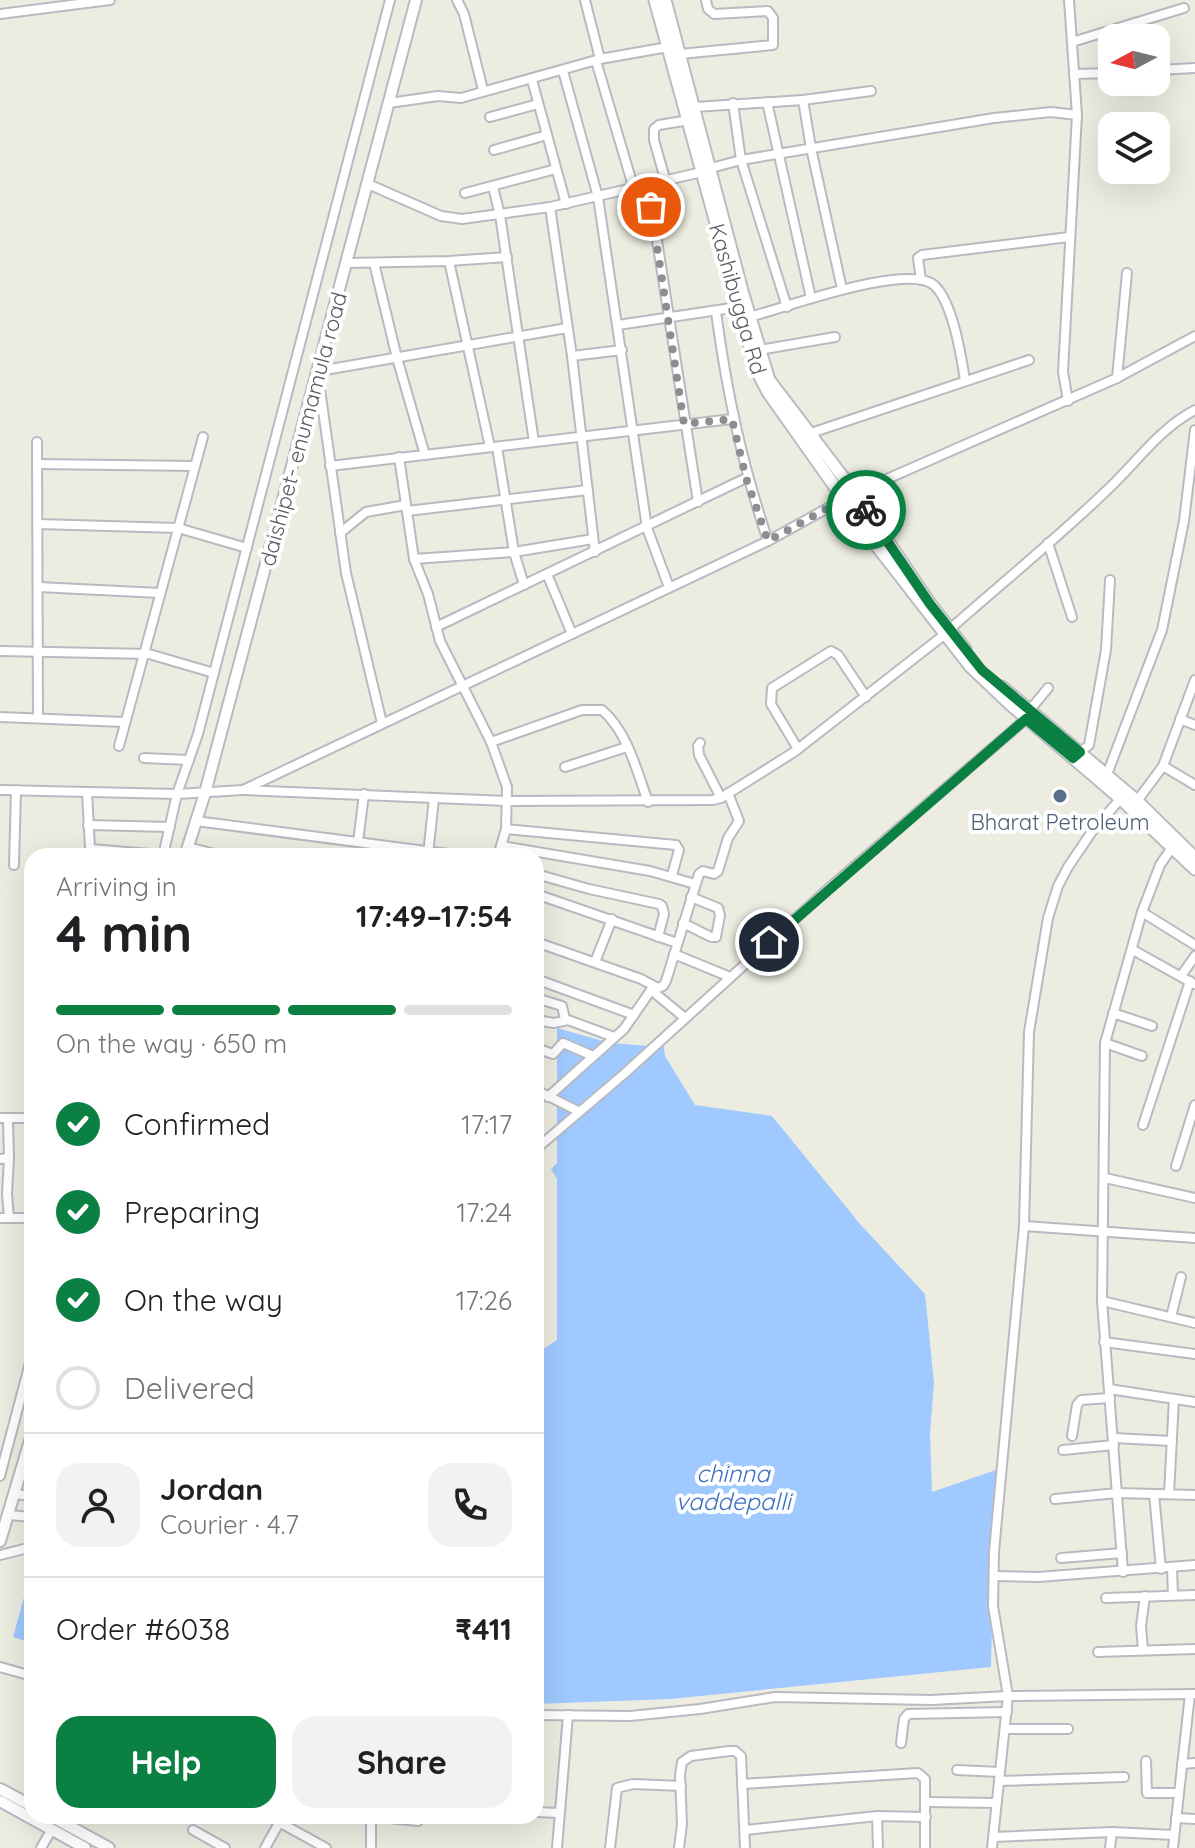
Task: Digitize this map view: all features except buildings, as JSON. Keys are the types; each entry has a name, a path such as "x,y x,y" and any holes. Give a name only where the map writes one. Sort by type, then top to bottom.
{"main road":[{"name":"Kashibugga Rd","path":"655,0 769,380 842,501 947,632"},
{"name":"Kashibugga Rd","path":"665,0 695,107 706,170 756,369 804,435 855,493 970,666 1123,795 1174,844 1195,858"},
{"name":"Kashibugga Rd","path":"1123,795 1137,801 1195,869"}],"street":[{"path":"0,14 110,0"},
{"path":"165,848 177,794 214,673 390,0"},
{"name":"daishipet- enumamula road","path":"187,848 205,793 416,0"},
{"path":"457,0 464,14 483,90"},
{"path":"585,0 598,60 633,186"},
{"path":"680,54 773,45 773,18 768,11 714,14 708,9 706,0"},
{"path":"1068,401 1063,372 1077,115 1069,2 1081,0"},
{"path":"1072,42 1184,8"},
{"path":"389,103 438,96 456,99 598,60 668,47"},
{"path":"1170,69 1195,68"},
{"path":"563,71 598,197 647,528 669,587"},
{"path":"1074,74 1098,73"},
{"path":"532,80 566,204"},
{"path":"695,107 803,100 871,91"},
{"path":"803,100 842,289"},
{"path":"767,102 776,154 811,298"},
{"path":"733,103 741,160 787,307"},
{"path":"490,117 538,104"},
{"path":"368,184 447,218 500,215 598,197 741,160 994,118 1051,112 1077,115"},
{"path":"665,179 654,129 659,125 689,120"},
{"path":"494,150 547,135"},
{"path":"465,193 556,169"},
{"path":"648,183 698,502"},
{"path":"493,187 507,257 534,442"},
{"path":"550,207 572,356 595,552"},
{"path":"921,280 917,262 922,255 1069,237"},
{"path":"347,263 507,257"},
{"path":"449,261 465,345 493,447 514,552 524,585"},
{"path":"374,263 425,455"},
{"path":"1117,378 1127,273"},
{"path":"749,317 842,289 887,280 921,280 935,286 946,306 957,338 965,380"},
{"path":"618,325 738,307"},
{"path":"716,312 732,419 746,478 768,541"},
{"path":"382,723 361,643 340,533 318,373 567,328"},
{"path":"243,790 768,541 855,493 1068,401 1195,336"},
{"path":"759,350 835,337"},
{"path":"572,356 622,350"},
{"path":"804,435 1029,360"},
{"path":"0,790 177,794 243,790 507,801 648,802 706,801 725,795 798,749 947,632 1139,460 1162,431 1195,410"},
{"path":"330,466 732,419"},
{"path":"1104,781 1162,630 1184,521 1195,430"},
{"path":"119,746 203,437"},
{"path":"37,442 38,718"},
{"path":"399,457 414,559 445,652 491,742 507,787 506,829 502,846 514,848"},
{"path":"37,464 195,466"},
{"path":"436,627 746,478"},
{"path":"340,533 366,512 588,490"},
{"path":"38,524 178,528 247,548"},
{"path":"414,559 514,552 593,539"},
{"path":"1048,543 1072,617"},
{"path":"547,574 572,634"},
{"path":"1077,755 1089,745 1106,650 1110,580"},
{"path":"38,587 160,593"},
{"path":"0,651 143,654 214,673"},
{"path":"798,749 771,704 772,688 825,654 835,651 866,697"},
{"path":"1137,801 1163,766 1195,680"},
{"path":"544,1142 1028,715 1048,688"},
{"path":"491,742 582,710 596,708 607,714 627,747 648,802"},
{"path":"0,717 124,722"},
{"path":"1180,719 1195,725"},
{"path":"548,1097 624,1029 654,989 666,981 700,872 714,874 718,871 728,838 739,821 699,755 700,743"},
{"path":"565,767 627,747"},
{"path":"144,758 189,760"},
{"path":"1163,766 1195,785"},
{"path":"14,865 16,790"},
{"path":"87,792 91,848"},
{"path":"358,842 364,794"},
{"path":"992,1848 1008,1696 993,1606 994,1576 1024,1226 1029,1032 1048,918 1058,886 1093,830 1123,795"},
{"path":"429,848 434,798"},
{"path":"196,821 393,848"},
{"path":"88,825 170,827"},
{"path":"506,829 676,845 679,850 672,875"},
{"path":"1123,1572 1102,1301 1105,1178 1102,1078 1105,1043 1142,912 1160,865 1174,844"},
{"path":"544,853 672,875 695,884"},
{"path":"544,876 659,904 664,914 658,937"},
{"path":"544,897 677,943"},
{"path":"683,923 716,937 720,915 718,908 691,897"},
{"path":"1142,912 1195,945"},
{"path":"595,962 612,919"},
{"path":"544,945 595,962 654,989 685,1018"},
{"path":"1133,950 1192,983 1143,1125"},
{"path":"674,954 730,977"},
{"path":"1181,976 1195,956"},
{"path":"544,982 634,1015"},
{"path":"544,1000 562,1006 565,1019"},
{"path":"1113,1013 1152,1026"},
{"path":"544,1021 554,1023 565,1019 614,1037"},
{"path":"544,1051 553,1054 563,1043 593,1056"},
{"path":"1105,1043 1142,1056"},
{"path":"544,1095 578,1111"},
{"path":"1176,1166 1195,1105"},
{"path":"5,1218 4,1119 24,1118"},
{"path":"1105,1178 1195,1198"},
{"path":"1024,1226 1195,1238"},
{"path":"1171,1317 1181,1277"},
{"path":"1102,1301 1195,1323"},
{"path":"1104,1342 1195,1354"},
{"path":"0,1476 24,1385"},
{"path":"1072,1436 1077,1405 1081,1400 1110,1393 1195,1402"},
{"path":"1169,1494 1174,1399"},
{"path":"1063,1450 1114,1442 1172,1441"},
{"path":"0,1541 24,1463"},
{"path":"20,1471 24,1472"},
{"path":"1055,1499 1117,1493 1195,1495"},
{"path":"15,1494 24,1495"},
{"path":"1154,1494 1161,1569"},
{"path":"9,1515 24,1516"},
{"path":"0,1555 24,1549"},
{"path":"1061,1558 1122,1553"},
{"path":"994,1576 1038,1577 1195,1565"},
{"path":"1172,1568 1173,1595"},
{"path":"1106,1598 1195,1595"},
{"path":"1143,1650 1141,1626 1145,1596"},
{"path":"1098,1652 1195,1649"},
{"path":"0,1667 24,1674"},
{"path":"544,1715 642,1715 775,1697 931,1700 1192,1694 1173,1848"},
{"path":"901,1743 904,1719 908,1714 1007,1712"},
{"path":"557,1848 568,1715"},
{"path":"1005,1729 1068,1729"},
{"path":"679,1848 681,1768 686,1758 729,1751 741,1756 745,1848"},
{"path":"1146,1761 1147,1793 1179,1793"},
{"path":"1182,1764 1195,1763"},
{"path":"957,1770 1000,1776 1124,1777"},
{"path":"742,1784 918,1773 925,1779 925,1848"},
{"path":"610,1848 617,1788 633,1784 681,1786"},
{"path":"0,1789 24,1802"},
{"path":"0,1801 24,1814"},
{"path":"927,1802 996,1803"},
{"path":"544,1812 559,1813"},
{"path":"746,1830 877,1816 926,1817"},
{"path":"877,1816 878,1848"},
{"path":"1176,1818 1195,1819"},
{"path":"43,1824 85,1848"},
{"path":"75,1824 109,1848"},
{"path":"265,1848 280,1824"},
{"path":"288,1824 326,1848"},
{"path":"370,1824 371,1848"},
{"path":"41,1848 52,1829"},
{"path":"193,1830 225,1848"},
{"path":"993,1837 1112,1832 1174,1835"},
{"path":"1110,1848 1112,1832"}],"water":[{"name":"chinna vaddepalli","path":"557,1028 610,1043 664,1047 665,1056 695,1105 772,1116 860,1224 925,1294 934,1383 930,1433 932,1492 996,1470 991,1667 670,1699 544,1704 544,1349 557,1340 557,1179 551,1169 557,1163"},
{"path":"24,1597 24,1640 13,1637"}],"way so far":[{"path":"651,207 684,424 732,419 746,478 768,541 855,493 866,510"}],"place":[{"name":"Bharat Petroleum","path":"1060,796"}],"route":[{"path":"769,942 1026,719 1073,758 1080,752 982,670 930,604 866,510"}]}
